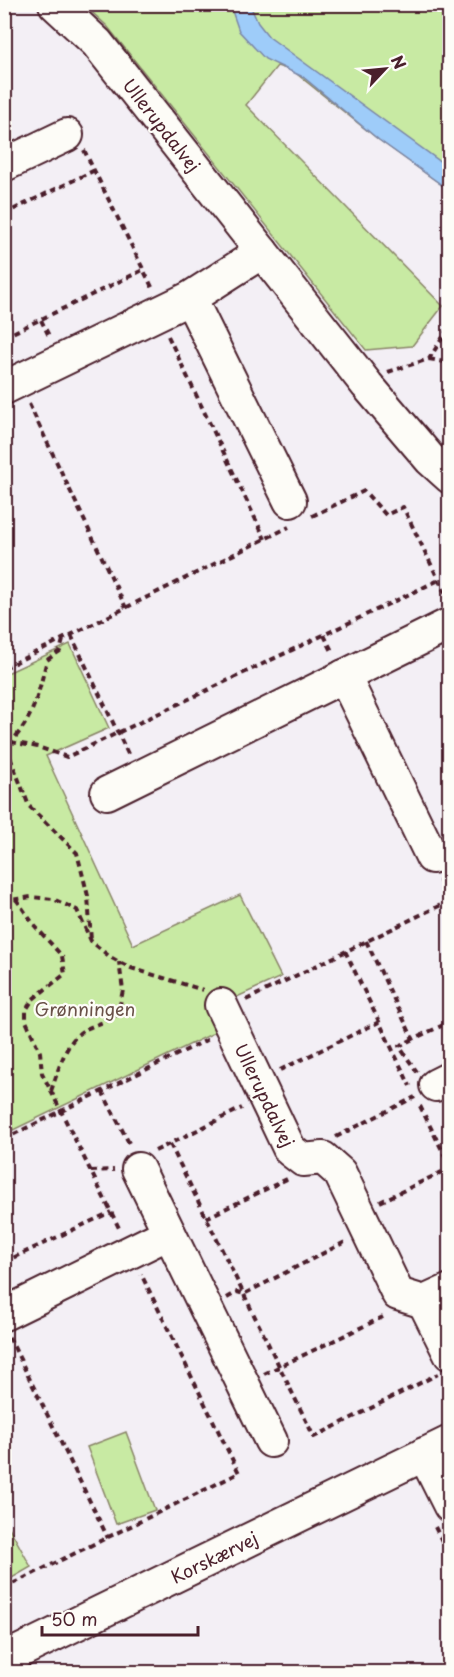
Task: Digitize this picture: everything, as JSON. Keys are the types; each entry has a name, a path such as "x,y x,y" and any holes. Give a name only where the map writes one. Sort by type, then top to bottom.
{"street":[{"name":"Ullerupdalvej","path":"55,4 97,43 367,386 430,459 450,477"},
{"path":"4,165 67,135"},
{"path":"11,385 170,308 262,252"},
{"path":"170,308 297,515"},
{"path":"107,793 450,624"},
{"path":"344,676 432,857"},
{"name":"Ullerupdalvej","path":"226,1014 290,1150 340,1173 398,1294 427,1296 444,1364"},
{"path":"140,1157 169,1233 271,1441"},
{"path":"4,1314 169,1233"},
{"path":"437,1448 450,1506"},
{"name":"Korskærvej","path":"14,1662 437,1448"}],"path":[{"path":"4,214 95,170 143,270 170,308 265,539"},
{"path":"4,338 143,270"},
{"path":"429,359 450,326"},
{"path":"367,386 392,369 429,359 450,363"},
{"path":"11,385 126,609"},
{"path":"4,668 265,539 297,515 364,491 386,515 403,507 450,602"},
{"path":"11,742 38,747 67,757 439,580"},
{"path":"71,635 140,777"},
{"path":"63,639 60,651 46,660 34,712 20,734 5,747 29,806 77,853 88,896 92,941"},
{"path":"4,1139 102,1091 226,1014 345,951 448,902 432,857"},
{"path":"4,901 31,897 53,899 77,910 92,941 119,962 131,968 198,986 226,1014"},
{"path":"4,1588 239,1473 42,1073 40,1052 26,1021 26,1010 33,999 65,974 62,956 34,925 16,899"},
{"path":"366,941 414,1040 450,1022"},
{"path":"206,1309 237,1292 244,1294 450,1167 440,1084 379,1022 345,951"},
{"path":"51,1092 72,1040 82,1032 108,1022 118,1014 123,990 119,962"},
{"path":"102,1091 140,1157 170,1144 379,1022"},
{"path":"206,1218 295,1175 315,1161 329,1140 440,1084"},
{"path":"170,1144 314,1437 444,1364"},
{"path":"4,1262 111,1212"},
{"path":"243,1384 427,1296"},
{"path":"4,1328 108,1538"}],"green space":[{"path":"84,5 449,5 449,190 379,140 293,71 277,66 246,105 443,306 412,346 366,350 107,26"},
{"name":"Grønningen","path":"70,644 109,728 46,756 133,945 240,895 281,977 206,1011 216,1032 13,1130 5,1113 5,674"},
{"path":"126,1432 155,1510 116,1524 87,1447"},
{"path":"5,1520 31,1567 4,1582"}],"water":[{"path":"230,5 250,5 258,23 269,37 449,168 449,190 379,140 303,77 265,59 239,31"}]}
